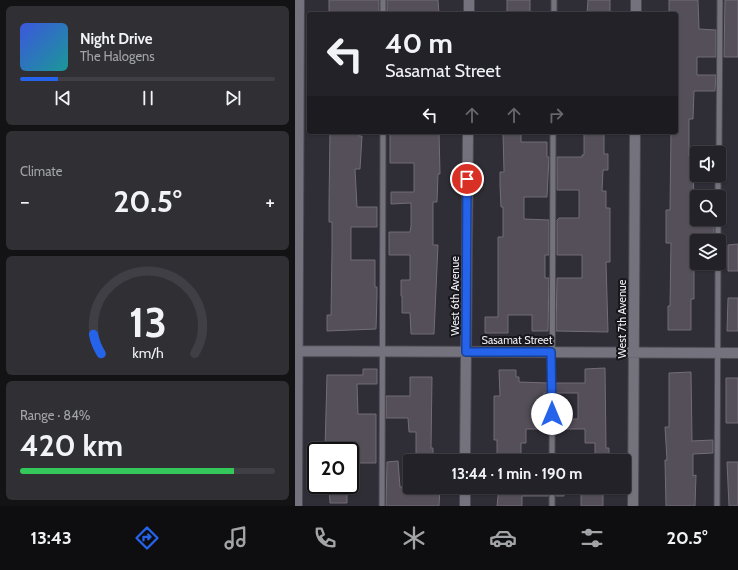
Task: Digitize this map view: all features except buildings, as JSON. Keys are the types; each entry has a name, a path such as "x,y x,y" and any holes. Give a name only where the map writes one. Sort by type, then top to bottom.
{"street":[{"path":"297,506 296,351 299,0"},
{"path":"469,0 469,12"},
{"path":"636,0 636,12"},
{"name":"West 6th Avenue","path":"465,454 468,134"},
{"name":"West 7th Avenue","path":"633,506 635,134"},
{"name":"Sasamat Street","path":"296,351 738,353"},
{"path":"465,494 465,506"}],"lane":[{"path":"383,0 383,12"},
{"path":"554,0 554,12"},
{"path":"719,146 720,0"},
{"path":"382,506 383,134"},
{"path":"552,454 551,352 553,134"},
{"path":"717,506 718,270"},
{"path":"552,494 552,506"}],"route":[{"path":"467,179 466,352 551,352 552,414"}]}
